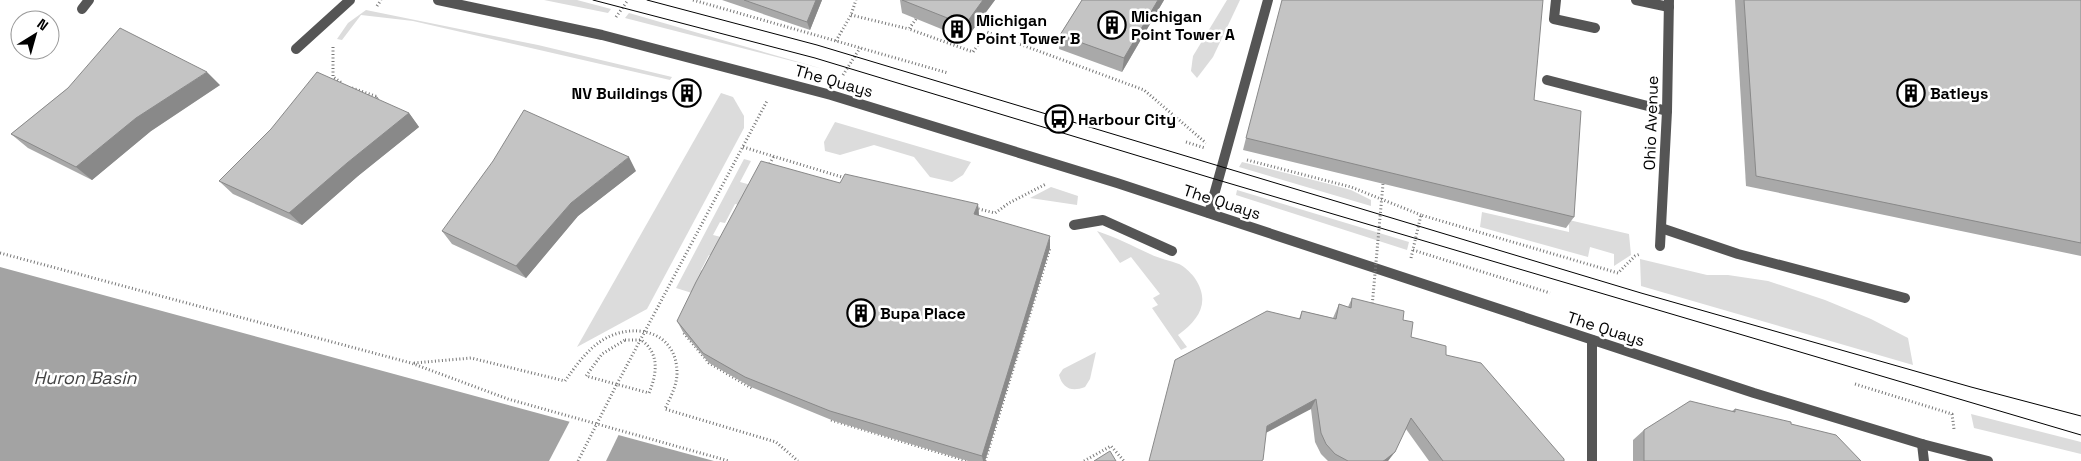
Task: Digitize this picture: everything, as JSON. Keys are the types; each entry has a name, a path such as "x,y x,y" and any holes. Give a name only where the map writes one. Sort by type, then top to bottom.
{"street":[{"path":"82,9 89,0"},
{"path":"296,50 350,0"},
{"name":"The Quays","path":"438,0 602,34 777,81 1008,149 1209,213 1754,394 1922,444 1988,461"},
{"path":"1209,213 1268,0"},
{"path":"1556,0 1554,19 1595,28"},
{"path":"1636,0 1669,4"},
{"name":"Ohio Avenue","path":"1660,246 1667,111 1669,4"},
{"path":"1547,80 1667,111"},
{"path":"1074,225 1103,220 1172,251"},
{"path":"1661,228 1738,254 1906,298"},
{"path":"1592,340 1592,461"},
{"path":"1922,444 1924,461"}],"path":[{"path":"376,6 381,0"},
{"path":"693,0 948,73"},
{"path":"836,41 851,15 856,0"},
{"path":"851,15 909,29 973,52 987,32 1144,90 1206,142 1203,154"},
{"path":"909,29 916,19"},
{"path":"333,44 333,77 342,83 378,97 370,105"},
{"path":"841,80 860,48"},
{"path":"578,461 777,81"},
{"path":"1186,142 1268,167 1351,187 1421,215 1618,273 1635,256 1660,246"},
{"path":"743,147 846,178"},
{"path":"765,174 774,156"},
{"path":"991,222 995,213 1009,203 1049,182"},
{"path":"1371,316 1383,184"},
{"path":"971,207 995,213"},
{"path":"1421,215 1413,250 1550,293"},
{"path":"985,461 1050,248 1041,246"},
{"path":"0,253 411,364 508,399 729,461"},
{"path":"687,324 683,332 708,363 758,390"},
{"path":"411,364 471,358 565,381 582,358 600,342 618,332 645,330 664,343 674,356 678,372 675,386 665,409 776,442 798,461"},
{"path":"625,340 640,340 651,348 656,359 654,382 649,393 617,384 586,376 595,361 611,347 625,340"},
{"path":"1855,384 1952,414 1958,454"},
{"path":"825,417 874,434 967,461"},
{"path":"1084,461 1111,446 1124,461"}],"shaded area":[{"path":"544,0 577,0 611,9 608,13"},
{"path":"1227,0 1240,0 1213,57 1197,78 1191,71 1193,56"},
{"path":"366,10 538,45 672,77 670,80 413,21 361,15 342,40 337,39 348,23"},
{"path":"629,13 823,69 625,18"},
{"path":"721,93 733,97 744,116 744,128 647,309 577,347"},
{"path":"835,122 971,162 963,175 952,182 930,177 914,157 874,145 840,155 825,151 824,142"},
{"path":"744,159 751,161 740,182 751,185 740,205 735,204 725,223 720,222 713,235 725,238 715,257 709,255 701,270 708,272 692,293 676,288"},
{"path":"1242,162 1351,190 1371,200 1371,206 1239,167"},
{"path":"1051,187 1078,196 1077,205 1030,198"},
{"path":"1237,190 1409,242 1407,250 1236,195"},
{"path":"1482,212 1569,232 1569,220 1629,234 1631,255 1614,266 1614,254 1590,247 1588,257 1480,227"},
{"path":"1097,231 1154,256 1179,264 1194,277 1202,294 1202,302 1201,309 1192,323 1178,335 1187,347 1181,350 1152,308 1158,305 1153,298 1160,294 1131,257 1120,263"},
{"path":"1640,259 1707,275 1728,275 1768,281 1825,300 1871,319 1908,338 1913,365 1641,286"},
{"path":"1096,352 1090,379 1085,387 1072,389 1066,386 1059,375 1063,369"},
{"path":"1971,414 2081,442 2081,454 1974,428"}],"water":[{"name":"Huron Basin","path":"0,267 714,461 0,461"}],"pier":[{"path":"571,419 620,432 606,461 549,461"}],"building":[{"path":"744,0 816,0 807,22"},
{"path":"902,0 983,0 965,25"},
{"name":"Michigan Point Tower A","path":"1082,0 1158,0 1124,58 1060,35"},
{"path":"1282,0 1543,0 1534,100 1581,111 1574,217 1246,138"},
{"name":"Batleys","path":"1744,0 2081,0 2081,243 1756,176"},
{"path":"120,28 207,72 136,118 76,167 11,134 68,88"},
{"path":"317,72 409,113 289,213 219,181 271,129"},
{"path":"524,110 629,157 571,203 516,266 442,231 493,161"},
{"name":"Bupa Place","path":"761,161 840,183 845,174 978,204 974,214 1050,236 982,456 830,411 745,377 703,353 677,321"},
{"path":"1352,298 1404,311 1403,320 1413,322 1411,337 1446,346 1446,355 1481,363 1564,461 1443,461 1411,418 1395,452 1385,460 1348,461 1335,454 1326,444 1321,433 1316,399 1267,426 1263,460 1261,461 1149,461 1175,360 1267,311 1300,319 1302,311 1336,319 1339,304 1351,308"},
{"path":"1690,401 1735,412 1735,409 1791,422 1791,424 1836,435 1861,461 1644,461 1644,430"},
{"path":"1110,451 1116,461 1094,461"}],"tram line":[{"path":"593,0 815,58 1218,180 2081,435"},
{"path":"647,0 817,45 1641,293 1971,387 2081,416"}],"place":[{"name":"Michigan Point Tower A","path":"1112,25"},
{"name":"Michigan Point Tower B","path":"957,29"},
{"name":"NV Buildings","path":"687,93"},
{"name":"Batleys","path":"1911,93"},
{"name":"Harbour City","path":"1059,119"},
{"name":"Bupa Place","path":"861,313"}]}
